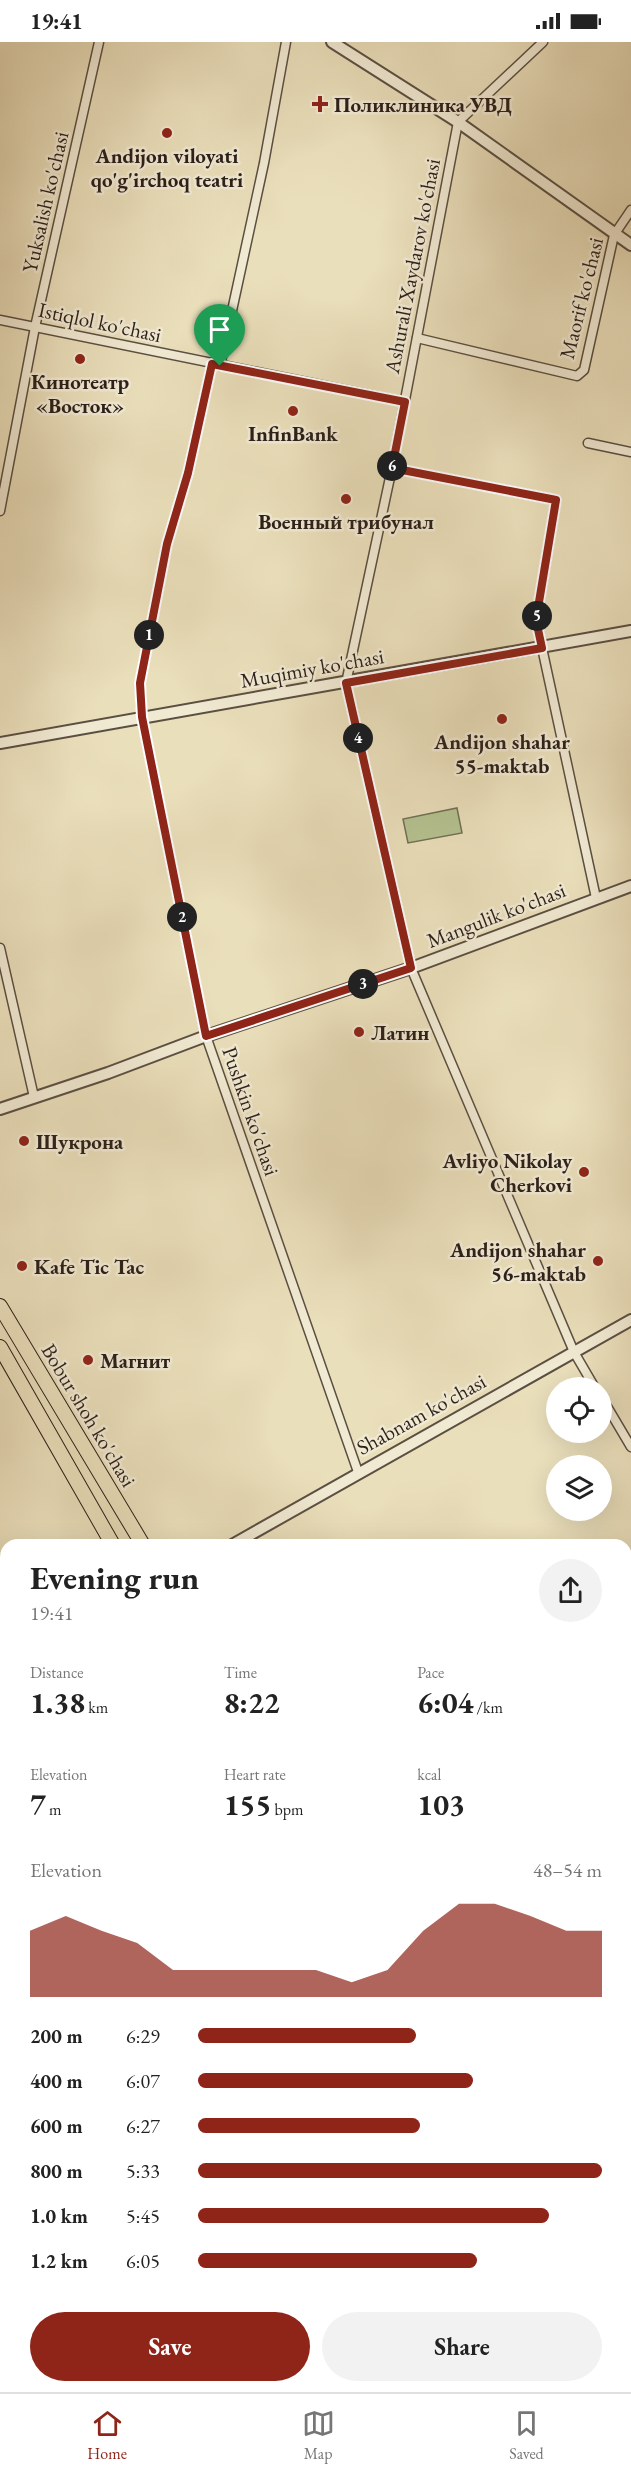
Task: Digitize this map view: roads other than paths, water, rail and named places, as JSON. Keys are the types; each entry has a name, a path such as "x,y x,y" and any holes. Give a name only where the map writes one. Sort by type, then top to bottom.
{"main road":[{"name":"Bobur shoh ko'chasi","path":"0,1306 139,1539"},
{"name":"Bobur shoh ko'chasi","path":"0,1348 110,1539"}],"street":[{"name":"Yuksalish ko'chasi","path":"0,511 35,327 99,42"},
{"name":"Pushkin ko'chasi","path":"286,42 264,163 216,365 167,544 140,683 142,717 206,1036 358,1472"},
{"path":"332,42 458,122 631,245"},
{"path":"458,122 543,42"},
{"name":"Ashurali Xaydarov ko'chasi","path":"458,122 392,468 346,683 411,968 574,1352 589,1377"},
{"name":"Maorif ko'chasi","path":"417,338 577,376 584,370 614,235 631,210"},
{"name":"Istiqlol ko'chasi","path":"0,320 405,402"},
{"path":"588,443 631,452"},
{"path":"392,468 556,500 536,620 596,898"},
{"name":"Muqimiy ko'chasi","path":"0,743 631,631"},
{"name":"Mangulik ko'chasi","path":"0,1109 206,1036 411,968 631,886"},
{"path":"0,948 34,1097"},
{"name":"Shabnam ko'chasi","path":"242,1539 631,1320"},
{"path":"612,1415 631,1447"}],"place":[{"name":"Поликлиника УВД","path":"320,104"},
{"name":"Andijon viloyati qo'g'irchoq teatri","path":"167,133"},
{"name":"Кинотеатр «Восток»","path":"80,359"},
{"name":"InfinBank","path":"293,411"},
{"name":"Военный трибунал","path":"346,499"},
{"name":"Andijon shahar 55-maktab","path":"502,719"},
{"name":"Латин","path":"359,1032"},
{"name":"Шукрона","path":"24,1141"},
{"name":"Avliyo Nikolay Cherkovi","path":"584,1172"},
{"name":"Andijon shahar 56-maktab","path":"598,1261"},
{"name":"Kafe Tic Tac","path":"22,1266"},
{"name":"Магнит","path":"88,1360"}]}
